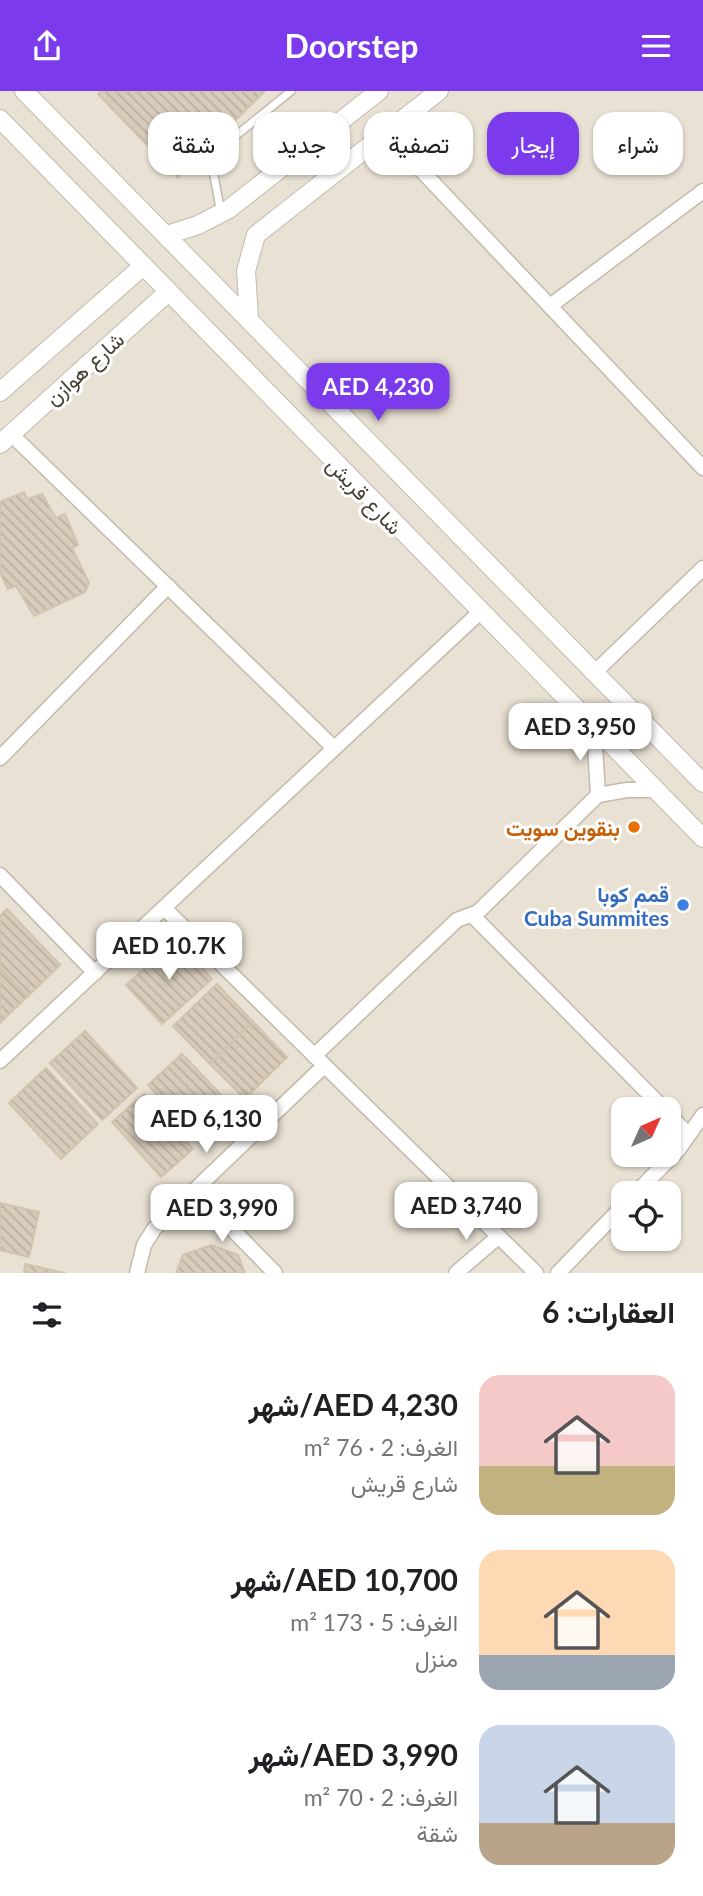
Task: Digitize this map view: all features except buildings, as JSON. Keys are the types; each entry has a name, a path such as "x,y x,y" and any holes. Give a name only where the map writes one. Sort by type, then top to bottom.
{"street":[{"name":"شارع قريش","path":"24,91 703,782"},
{"path":"167,235 221,214 379,91"},
{"path":"412,112 439,91"},
{"name":"شارع قريش","path":"0,120 479,613 703,838"},
{"path":"249,319 246,271 249,251 256,235 364,150"},
{"path":"426,175 703,468"},
{"path":"550,306 703,191"},
{"name":"شارع هوازن","path":"3,384 143,266"},
{"name":"شارع هوازن","path":"6,439 167,293"},
{"path":"6,439 168,586 334,748"},
{"path":"595,672 703,568"},
{"path":"0,758 168,586"},
{"path":"0,1061 479,613"},
{"path":"594,729 598,795"},
{"path":"137,1273 144,1245 154,1229 457,920 472,915 598,795 627,790 655,790"},
{"path":"0,875 95,973"},
{"path":"164,908 536,1273"},
{"path":"472,915 652,1097"},
{"path":"648,1181 678,1150 703,1115"},
{"path":"681,1127 688,1134"},
{"path":"194,1190 275,1273"},
{"path":"558,1273 611,1218"},
{"path":"456,1273 498,1237"}],"lane":[{"path":"221,214 211,160 224,145 291,91"}],"shaded area":[{"path":"0,91 703,91 703,1273 0,1273"}],"place":[{"name":"بنقوين سويت","path":"634,827"},
{"name":"قمم كوبا Cuba Summites","path":"683,905"}]}
